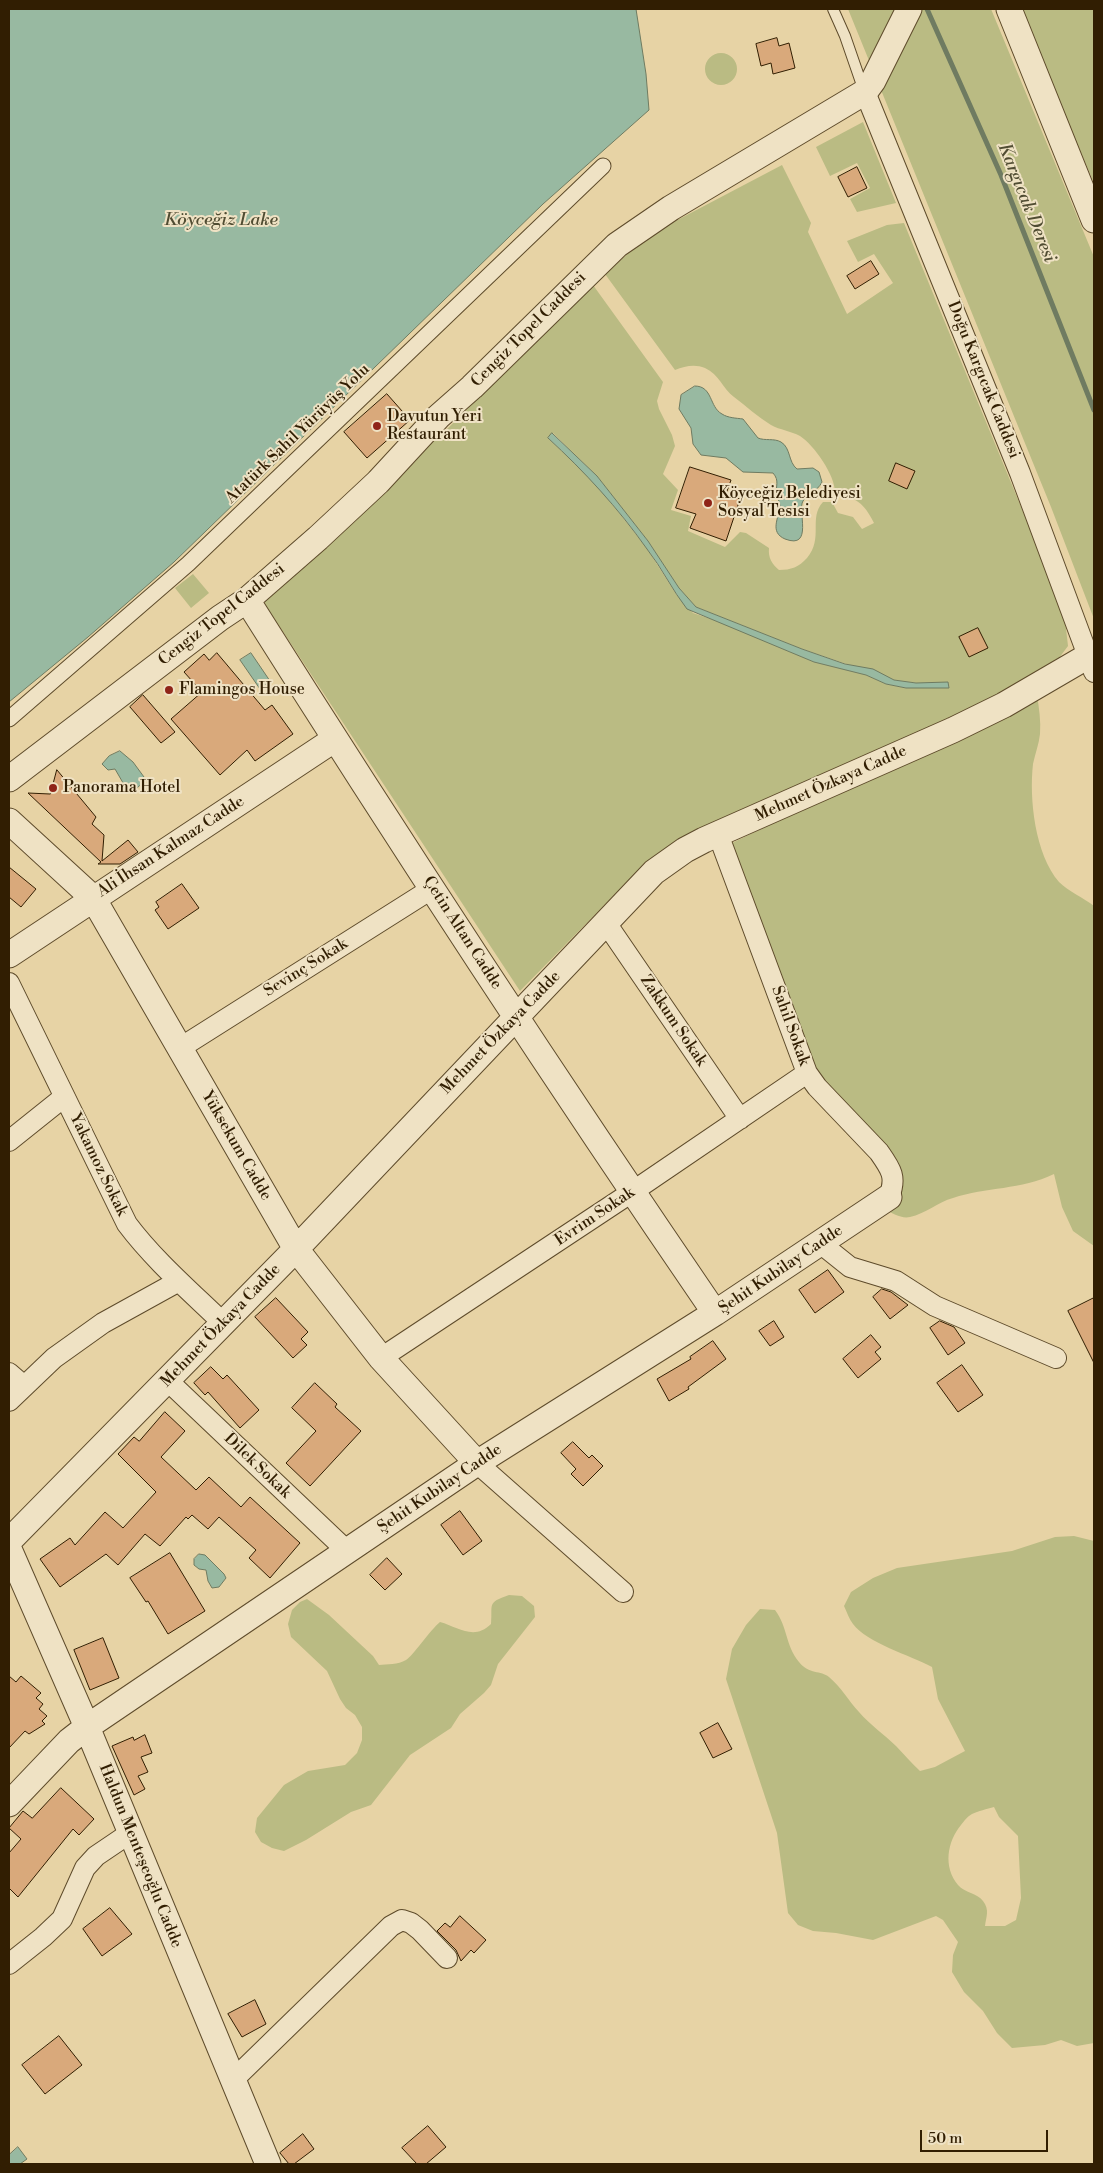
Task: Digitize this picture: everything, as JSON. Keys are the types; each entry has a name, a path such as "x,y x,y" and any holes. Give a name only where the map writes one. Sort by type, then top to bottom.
{"street":[{"path":"869,86 909,9"},
{"path":"1009,9 1094,220"},
{"name":"Cengiz Topel Caddesi","path":"9,778 220,618 247,600 318,538 378,482 438,417 472,387 617,245 671,208 869,86"},
{"name":"Doğu Kargıcak Caddesi","path":"869,86 1020,473 1091,664"},
{"name":"Atatürk Sahil Yürüyüş Yolu","path":"9,719 188,564 603,166"},
{"name":"Çetin Altan Cadde","path":"247,600 335,739 517,1017 715,1314"},
{"name":"Mehmet Özkaya Cadde","path":"9,1541 168,1380 222,1322 296,1249 654,872 685,850 718,834 953,730 1091,664"},
{"name":"Ali İhsan Kalmaz Cadde","path":"9,955 335,739"},
{"name":"Yüksekum Cadde","path":"9,821 94,898 296,1249 381,1358 477,1463"},
{"name":"Sahil Sokak","path":"718,834 807,1072 816,1087 879,1152 888,1164 893,1175 894,1185 889,1197"},
{"name":"Sevinç Sokak","path":"180,1048 433,888"},
{"name":"Zakkum Sokak","path":"606,923 740,1119"},
{"name":"Yakamoz Sokak","path":"9,983 127,1224 137,1238 222,1322"},
{"name":"Evrim Sokak","path":"381,1358 632,1192 807,1072"},
{"path":"9,1141 64,1097"},
{"name":"Şehit Kubilay Cadde","path":"9,1804 69,1741 87,1727 477,1463 715,1314 889,1197"},
{"path":"820,1243 850,1267 896,1281 935,1306 1056,1358"},
{"path":"9,1401 54,1358 103,1323 179,1280"},
{"path":"9,1372 24,1386"},
{"name":"Dilek Sokak","path":"168,1380 346,1551"},
{"path":"477,1463 623,1592"},
{"name":"Haldun Menteşeoğlu Cadde","path":"9,1549 87,1727 268,2164"},
{"path":"9,1964 62,1919 85,1868 96,1856 130,1833"},
{"path":"233,2080 391,1926 402,1920 411,1923 447,1958"}],"lane":[{"path":"833,9 869,86"}],"shaded area":[{"path":"848,9 991,9 1094,257 1094,619 1051,507"},
{"path":"1019,9 1094,9 1094,183"},
{"path":"721,53 727,54 732,58 736,63 736,75 732,80 727,84 721,85 715,84 710,80 706,75 705,69 706,63 710,58 715,54"},
{"path":"863,122 896,203 857,212 850,199 870,188 857,163 830,176 816,147"},
{"path":"782,165 811,223 808,232 847,314 893,283 874,254 858,262 847,241 887,225 904,223 1064,611 1068,646 1059,658 1034,681 655,860 624,885 520,991 266,606 260,590 375,487 445,431 593,285 663,382 657,401 675,446 663,474 678,490 671,510 691,516 688,531 725,547 740,532 746,533 769,548 772,563 779,570 783,570 791,569 801,564 812,551 816,536 817,515 823,502 832,502 838,513 853,517 862,529 874,523 859,502 835,492 828,469 806,440 793,433 774,427 761,419 730,394 714,374 705,368 690,366 675,370 605,274 641,242 666,226","holes":["553,433 597,476 648,541 679,588 696,607 802,649 894,680 916,683 948,683 949,688 906,688 886,684 866,675 814,662 726,624 693,613 676,594 646,547 593,480 548,438"]},
{"path":"193,574 209,593 191,608 175,588"},
{"path":"1037,695 1040,734 1033,764 1032,793 1039,842 1044,857 1059,882 1094,906 1094,1246 1073,1231 1062,1207 1054,1174 1016,1186 965,1194 910,1217 900,1216 885,1210 898,1189 901,1180 900,1165 882,1140 823,1084 813,1068 732,843"},
{"path":"1074,1536 1094,1541 1094,2043 1077,2046 1061,2040 1045,2045 1012,2048 997,2033 983,2011 964,1992 952,1972 953,1955 958,1942 943,1920 936,1916 873,1940 813,1931 798,1925 788,1913 777,1833 726,1679 732,1649 746,1625 760,1609 775,1610 782,1623 794,1656 803,1666 829,1677 863,1717 896,1746 920,1771 935,1767 965,1751 938,1699 932,1667 878,1643 860,1631 852,1622 844,1606 851,1592 873,1578 897,1568 1012,1551 1055,1537","holes":["994,1807 999,1817 1018,1836 1021,1898 1016,1920 1005,1926 985,1926 987,1913 985,1904 978,1896 964,1890 953,1878 949,1863 950,1847 956,1832 971,1815"]},
{"path":"509,1595 522,1596 534,1606 535,1617 498,1664 491,1685 460,1714 451,1728 410,1755 371,1805 351,1812 306,1840 284,1851 272,1848 261,1842 255,1832 257,1818 284,1785 308,1771 345,1765 357,1753 362,1740 362,1727 355,1715 346,1708 340,1699 327,1671 291,1637 288,1624 292,1610 300,1602 307,1599 329,1615 373,1656 379,1665 396,1664 406,1660 440,1622 472,1632 485,1629 491,1624 492,1605 494,1602"}],"water":[{"name":"Köyceğiz Lake","path":"9,9 636,9 646,74 649,110 543,204 174,562 88,637 9,702"},
{"path":"695,386 705,389 715,407 722,414 743,419 758,438 781,442 797,469 813,468 819,472 822,482 803,501 803,528 799,539 794,541 785,539 777,533 776,524 780,506 777,496 777,481 773,473 743,472 726,458 701,455 693,444 691,428 679,409 681,395"},
{"path":"552,433 597,476 648,541 679,588 696,607 802,649 845,664 873,669 894,680 916,683 948,682 949,688 906,688 886,684 866,675 814,662 687,609 652,556 613,505 588,477 548,438"},
{"path":"251,653 270,681 260,689 240,660"},
{"path":"120,751 133,762 144,777 142,783 135,789 126,788 115,769 108,770 102,764 109,756"},
{"path":"199,1554 205,1555 224,1574 226,1578 219,1587 212,1588 208,1581 206,1570 199,1569 194,1565 194,1559"},
{"path":"18,2147 27,2159 20,2164 9,2164 9,2155"}],"building":[{"path":"777,38 779,46 789,43 795,68 773,74 771,63 761,66 756,44"},
{"path":"857,167 867,188 848,197 838,177"},
{"path":"871,261 879,274 855,289 847,276"},
{"name":"Davutun Yeri Restaurant","path":"387,394 410,420 367,458 344,432"},
{"path":"896,463 915,471 907,489 889,481"},
{"name":"Köyceğiz Belediyesi Sosyal Tesisi","path":"690,467 731,480 726,494 740,499 726,541 690,528 696,514 676,508"},
{"path":"978,628 988,648 969,657 959,637"},
{"path":"217,653 265,710 272,705 293,734 255,761 247,750 220,775 171,719 202,692 184,672 204,654 209,660"},
{"path":"143,695 175,732 161,743 130,707"},
{"path":"57,770 96,817 92,824 104,835 102,861 128,840 138,852 120,864 98,864 101,862 28,793 50,794"},
{"path":"9,867 36,889 21,907 9,897"},
{"path":"182,884 199,908 168,929 155,910 159,907 156,902"},
{"path":"828,1270 844,1292 815,1313 799,1290"},
{"path":"882,1289 891,1292 908,1305 890,1319 873,1297"},
{"path":"276,1298 308,1332 301,1339 307,1345 293,1358 255,1317"},
{"path":"1094,1298 1094,1363 1068,1311"},
{"path":"774,1321 784,1337 770,1346 759,1331"},
{"path":"940,1321 954,1327 965,1343 948,1355 930,1328"},
{"path":"871,1335 881,1347 875,1352 881,1359 858,1378 843,1359"},
{"path":"713,1341 726,1359 688,1387 689,1389 669,1401 657,1379 691,1359 690,1357"},
{"path":"962,1365 983,1395 958,1412 937,1383"},
{"path":"211,1367 223,1379 227,1375 259,1410 240,1428 208,1392 205,1395 194,1383"},
{"path":"315,1383 337,1404 335,1407 361,1431 310,1486 286,1463 316,1431 292,1408"},
{"path":"165,1412 185,1431 161,1457 196,1490 209,1477 241,1507 250,1497 300,1543 270,1578 249,1558 256,1550 219,1517 208,1529 192,1515 188,1519 186,1517 160,1546 145,1534 118,1565 106,1554 60,1587 40,1559 70,1538 75,1545 105,1512 123,1528 156,1492 118,1454 134,1437 139,1441"},
{"path":"573,1442 589,1458 592,1455 603,1466 583,1486 571,1474 576,1469 561,1453"},
{"path":"460,1511 482,1541 463,1555 441,1525"},
{"path":"170,1553 205,1611 168,1634 148,1601 146,1602 130,1578"},
{"path":"387,1558 402,1574 385,1590 370,1575"},
{"path":"103,1638 119,1678 90,1690 74,1650"},
{"path":"9,1676 16,1682 21,1676 41,1693 36,1698 43,1704 39,1709 47,1716 42,1721 45,1724 29,1734 25,1731 9,1748"},
{"path":"718,1723 732,1749 713,1758 700,1733"},
{"path":"145,1735 152,1753 141,1757 148,1772 138,1776 145,1789 134,1795 112,1746 133,1737 134,1740"},
{"path":"61,1788 94,1819 79,1835 73,1829 18,1897 9,1888 9,1853 21,1839 9,1828 23,1811 32,1818"},
{"path":"110,1908 132,1934 102,1956 83,1929"},
{"path":"460,1916 486,1940 474,1953 471,1950 461,1961 456,1950 437,1931 445,1923 450,1927"},
{"path":"255,2000 266,2024 242,2037 228,2014"},
{"path":"59,2036 82,2065 45,2094 22,2065"},
{"path":"428,2126 446,2147 426,2164 417,2164 402,2148"},
{"path":"303,2134 314,2149 294,2164 289,2164 280,2153"}],"waterway":[{"name":"Kargıcak Deresi","path":"927,9 1001,175 1094,410"}],"place":[{"name":"Davutun Yeri Restaurant","path":"377,426"},
{"name":"Köyceğiz Belediyesi Sosyal Tesisi","path":"708,503"},
{"name":"Flamingos House","path":"169,690"},
{"name":"Panorama Hotel","path":"53,788"}]}
